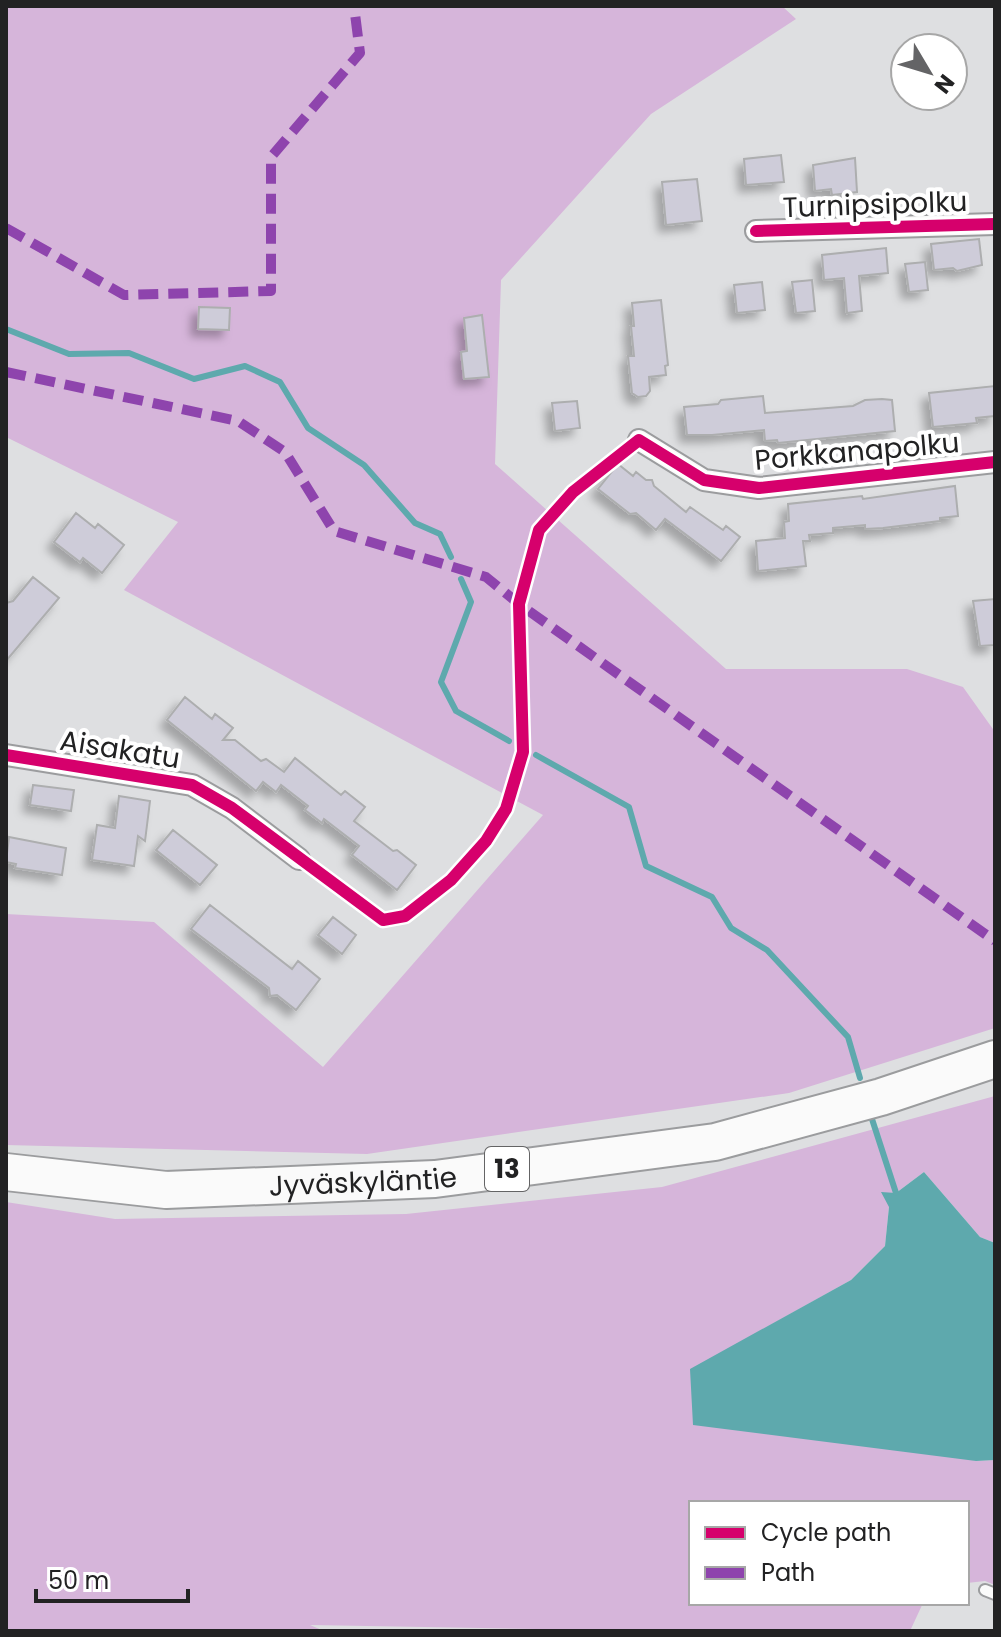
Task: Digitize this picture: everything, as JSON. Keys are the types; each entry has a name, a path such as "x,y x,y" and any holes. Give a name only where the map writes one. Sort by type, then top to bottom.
{"highway":[{"name":"Jyväskyläntie","path":"6,1172 166,1190 435,1179 715,1142 881,1097 995,1059"}],"street":[{"name":"Turnipsipolku","path":"756,231 995,224"},
{"name":"Porkkanapolku","path":"639,440 704,480 759,488 995,462"},
{"name":"Aisakatu","path":"6,755 192,785 232,808 299,859"}],"shaded area":[{"path":"6,6 782,6 796,19 651,114 501,280 495,464 726,669 907,669 963,687 995,732 995,1028 789,1093 367,1154 6,1145 6,914 154,922 323,1067 543,815 124,590 178,522 6,437"},
{"path":"995,1096 995,1243 980,1237 924,1172 896,1193 889,1207 885,1246 851,1280 690,1370 976,1461 995,1460 995,1585 985,1581 969,1583 969,1501 689,1501 689,1605 922,1605 910,1631 655,1631 310,1625 324,1631 6,1631 6,1202 115,1219 406,1214 662,1187"}],"water":[{"path":"924,1172 980,1237 995,1243 995,1460 976,1461 693,1425 690,1369 851,1280 885,1246 889,1207 881,1192 896,1193"}],"building":[{"path":"781,155 784,182 746,185 744,159"},
{"path":"855,158 857,192 832,195 831,189 815,191 813,165"},
{"path":"697,179 702,221 666,225 662,182"},
{"path":"979,239 982,265 957,271 953,268 934,270 931,244"},
{"path":"886,248 888,273 859,276 862,311 847,313 844,278 824,280 822,255"},
{"path":"925,262 928,290 909,292 905,264"},
{"path":"812,280 815,311 796,313 792,282"},
{"path":"762,282 765,310 737,313 734,285"},
{"path":"661,300 668,365 665,366 666,375 649,377 650,391 646,396 638,397 632,393 628,356 634,356 632,303"},
{"path":"199,307 230,308 229,330 198,329"},
{"path":"482,315 489,377 464,379 461,352 467,351 464,318"},
{"path":"995,386 995,416 976,418 977,423 933,427 929,393"},
{"path":"763,396 765,413 853,406 865,400 892,400 895,431 778,443 777,440 765,441 764,430 687,435 684,407"},
{"path":"577,401 580,428 555,431 552,403"},
{"path":"618,464 633,476 636,472 646,480 652,480 654,486 686,512 690,507 723,530 726,526 740,537 721,561 665,519 656,530 598,489"},
{"path":"955,486 958,516 883,528 865,529 865,525 833,528 833,533 809,535 810,541 803,541 806,566 758,571 756,541 785,538 784,522 789,521 788,504 862,496 863,499"},
{"path":"76,513 95,528 98,524 124,545 102,573 83,558 80,562 54,542"},
{"path":"33,577 59,598 6,661 6,603 13,601"},
{"path":"995,599 995,645 980,646 973,601"},
{"path":"185,697 212,719 215,714 233,728 223,740 235,740 261,761 266,759 284,772 295,758 341,795 345,791 365,807 354,821 416,865 397,890 352,855 359,846 324,819 322,823 305,810 308,806 281,785 276,792 263,782 256,791 167,720"},
{"path":"33,785 74,790 71,811 30,805"},
{"path":"119,796 150,801 145,841 138,836 134,866 92,860 97,825 115,828"},
{"path":"173,830 217,865 200,885 156,850"},
{"path":"9,837 66,848 62,875 15,868 16,864 6,862"},
{"path":"210,905 292,969 298,961 320,979 296,1010 277,995 270,996 269,988 191,929"},
{"path":"333,917 356,935 342,954 318,935"}],"waterway":[{"path":"6,329 69,354 129,353 194,379 245,366 280,382 308,428 364,465 415,523 440,534 451,557"},
{"path":"461,579 471,602 441,682 456,711 509,741"},
{"path":"536,755 629,807 646,866 712,897 731,928 767,950 848,1037 860,1078"},
{"path":"871,1116 896,1193"}],"marked path":[{"path":"6,228 124,295 271,291 271,157 360,53 354,6"},
{"path":"6,372 238,421 285,452 334,531 486,577 519,604 995,941"}],"cycle path":[{"path":"756,231 995,224"},
{"path":"6,755 192,785 232,808 383,920 405,916 451,880 486,841 506,809 523,752 519,604 539,530 573,492 639,440 704,480 759,488 995,462"}]}
